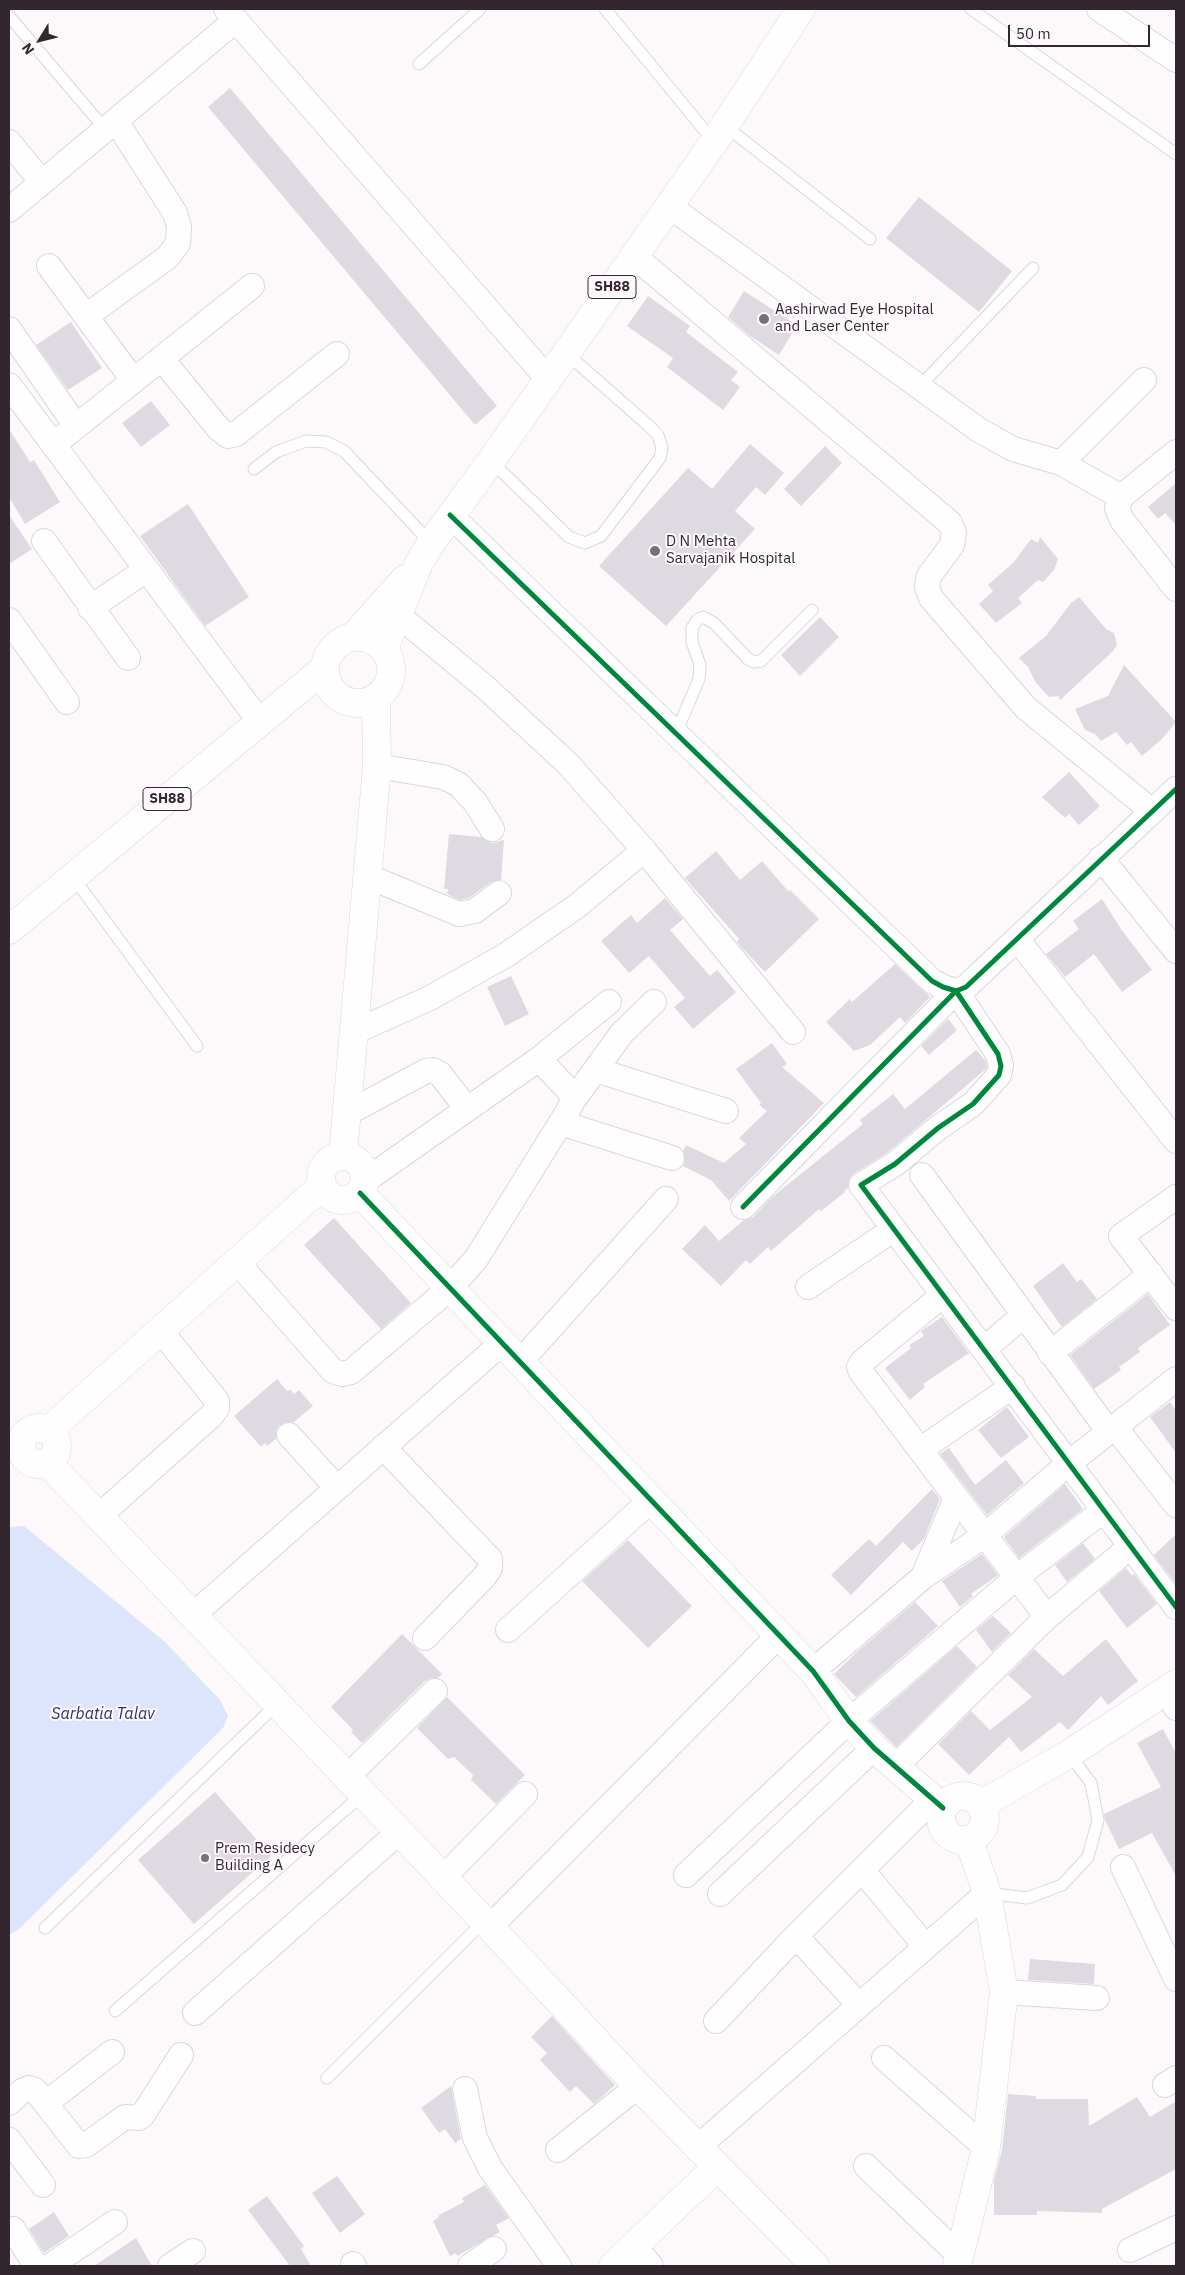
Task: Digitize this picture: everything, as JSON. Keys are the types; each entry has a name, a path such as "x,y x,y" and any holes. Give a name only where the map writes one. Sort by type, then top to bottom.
{"main road":[{"name":"SH88","path":"353,637 425,553 450,515 491,461 719,134 801,9"},
{"name":"SH88","path":"384,649 425,553"},
{"path":"353,637 370,639 384,649 392,670 390,681 384,691 367,703 356,704 342,698 331,688 325,668 328,657 334,648 342,641 353,637"},
{"name":"SH88","path":"9,930 325,668"},
{"path":"343,1156 377,766 376,698"},
{"path":"363,1187 354,1198 340,1200 326,1193 322,1186 322,1172 325,1165 336,1157 350,1156 362,1166 363,1187 450,1288 813,1670 849,1721 874,1748 938,1803 941,1821 946,1832 957,1840 969,1840 976,1836 984,1825 985,1818 980,1805 968,1797 961,1796 948,1802 938,1803"},
{"path":"49,1430 322,1186"},
{"path":"38,1428 49,1430 57,1444 54,1454 47,1462 36,1463 31,1461 15,1448 27,1432 38,1428"},
{"path":"47,1462 487,1924 638,2086 815,2266"},
{"path":"980,1805 1173,1694"},
{"path":"959,2262 986,2148 1004,1992 987,1893 969,1840"},
{"path":"613,2266 639,2258 721,2170"}],"street":[{"path":"1099,9 1176,60"},
{"path":"9,210 110,125 231,14 548,379"},
{"path":"86,316 168,257 178,242 179,227 175,214 110,125"},
{"path":"9,142 42,182"},
{"path":"669,206 978,430 1012,449 1061,463 1121,497"},
{"path":"634,256 950,523 954,533 952,545 929,576 927,587 931,598 1026,708 1152,811"},
{"path":"49,266 133,380"},
{"path":"53,444 252,286"},
{"path":"9,329 76,426"},
{"path":"161,358 219,429 228,436 236,434 337,354"},
{"path":"1061,463 1144,380"},
{"path":"9,385 260,722"},
{"path":"1176,452 1121,497 1117,508 1122,520 1176,589"},
{"path":"450,515 932,981 956,991 998,1054 1001,1066 999,1075 973,1104 938,1128 896,1164 861,1185 1013,1386 1176,1607"},
{"path":"44,541 90,608 128,658"},
{"path":"90,608 146,570"},
{"path":"398,615 485,687 568,764 644,850 793,1032"},
{"path":"9,620 67,702"},
{"path":"377,766 443,777 458,784 475,802 492,829"},
{"path":"743,1207 956,991 966,987 1176,789"},
{"path":"354,1032 430,998 506,955 578,906 644,850"},
{"path":"1101,858 1176,951"},
{"path":"367,876 459,914 475,911 499,893"},
{"path":"1017,939 1176,1141"},
{"path":"363,1187 467,1109 539,1059 609,1002"},
{"path":"237,1262 333,1370 342,1374 351,1372 450,1288 485,1247 572,1102 622,1033 654,1002"},
{"path":"539,1059 572,1093 572,1102"},
{"path":"346,1114 433,1070 440,1074 467,1109"},
{"path":"596,1070 726,1111"},
{"path":"561,1123 672,1158"},
{"path":"922,1175 1050,1353 1112,1430 1175,1502"},
{"path":"1176,1197 1121,1236 1176,1308"},
{"path":"520,1362 666,1198"},
{"path":"808,1288 894,1229"},
{"path":"1050,1353 1151,1274"},
{"path":"943,1294 862,1362 859,1367 1047,1617"},
{"path":"984,1349 1023,1316"},
{"path":"99,1516 211,1416 216,1408 218,1401 160,1331"},
{"path":"193,1615 502,1343"},
{"path":"813,1670 923,1578 985,1535 1068,1463 1176,1379"},
{"path":"920,1450 1013,1386"},
{"path":"289,1436 337,1488"},
{"path":"383,1447 483,1549 490,1559 490,1568 485,1576 425,1638"},
{"path":"923,1578 956,1498"},
{"path":"508,1630 651,1500"},
{"path":"686,1875 849,1721 1017,1577 1104,1510"},
{"path":"896,1765 1047,1617 1131,1546"},
{"path":"487,1924 779,1635"},
{"path":"355,1786 435,1692"},
{"path":"720,1894 874,1748"},
{"path":"443,1878 524,1794"},
{"path":"716,2021 796,1936 862,1870 938,1803"},
{"path":"195,2013 399,1832"},
{"path":"1123,1867 1176,1980"},
{"path":"862,1870 926,1947"},
{"path":"698,2147 987,1893"},
{"path":"796,1936 859,2005"},
{"path":"1004,1992 1097,1998"},
{"path":"46,2103 112,2052"},
{"path":"9,2103 22,2091 29,2088 35,2090 79,2146 86,2145 125,2117 138,2118 142,2116 181,2055"},
{"path":"884,2058 986,2148"},
{"path":"558,2150 638,2086"},
{"path":"465,2089 474,2138 490,2168 559,2266"},
{"path":"9,2142 43,2185"},
{"path":"866,2166 959,2262"},
{"path":"50,2266 115,2222"},
{"path":"13,2228 36,2266"},
{"path":"1130,2250 1176,2228"},
{"path":"470,2266 494,2249"},
{"path":"170,2266 193,2251"}],"lane":[{"path":"419,64 480,9"},
{"path":"605,9 719,134 870,239"},
{"path":"971,9 1176,154"},
{"path":"9,16 110,125"},
{"path":"919,387 1033,268"},
{"path":"491,461 569,537 586,543 602,536 660,458 662,448 658,436 566,353"},
{"path":"254,469 276,452 306,441 326,442 344,452 425,553"},
{"path":"676,733 699,680 700,665 692,642 692,628 697,620 703,617 714,623 748,659 754,662 761,661 812,610"},
{"path":"73,877 197,1046"},
{"path":"45,1928 277,1704"},
{"path":"987,1893 1027,1898 1062,1884 1088,1856 1098,1820 1091,1783 1069,1754"},
{"path":"115,2011 355,1786"},
{"path":"327,2078 487,1924"}],"water":[{"name":"Sarbatia Talav","path":"24,1526 165,1642 220,1700 228,1716 223,1728 19,1929 9,1935 9,1527"}],"building":[{"path":"230,88 497,406 475,425 208,107"},
{"path":"919,197 1012,271 979,312 886,238"},
{"path":"744,291 797,325 779,355 750,336 728,317"},
{"path":"648,296 690,326 686,332 738,372 731,380 740,387 723,410 667,367 673,358 627,326"},
{"path":"71,322 102,368 68,390 36,345"},
{"path":"151,401 170,425 141,447 122,423"},
{"path":"9,429 30,462 34,460 60,502 25,524 9,497"},
{"path":"750,444 784,473 765,495 756,487 735,511 755,529 666,626 599,566 688,468 712,489"},
{"path":"825,446 842,463 801,506 784,489"},
{"path":"1176,483 1176,525 1165,513 1158,519 1148,507"},
{"path":"188,504 249,597 205,626 140,536"},
{"path":"9,515 32,549 9,564"},
{"path":"1040,537 1058,559 1054,570 1043,582 1038,580 1018,598 1022,603 996,623 979,604 993,591 988,585 1013,563 1031,539 1038,543"},
{"path":"1079,597 1106,629 1114,633 1117,645 1112,652 1060,700 1058,696 1049,697 1036,683 1028,667 1019,658 1046,636 1071,603"},
{"path":"820,617 839,637 800,676 781,655"},
{"path":"1124,665 1176,722 1162,739 1142,756 1131,742 1127,745 1116,732 1101,741 1095,734 1085,730 1075,709 1108,696"},
{"path":"1069,772 1100,806 1079,825 1069,814 1065,818 1042,797"},
{"path":"449,834 481,837 492,843 504,840 501,880 491,882 469,898 460,900 447,894 448,889 444,889"},
{"path":"716,851 740,880 762,861 788,891 790,890 819,919 765,972 737,942 739,939 685,878"},
{"path":"665,898 683,919 670,930 710,976 717,970 736,992 693,1029 674,1007 685,998 649,956 629,973 601,941 631,915 637,923"},
{"path":"1102,899 1121,929 1152,970 1122,992 1094,954 1065,977 1046,954 1079,929 1073,921"},
{"path":"895,964 930,997 905,1023 900,1017 870,1045 854,1051 826,1022 850,999 852,1002"},
{"path":"511,976 529,1014 505,1026 487,987"},
{"path":"948,1019 957,1030 929,1055 921,1046"},
{"path":"772,1043 787,1064 782,1067 824,1103 729,1201 711,1180 683,1166 685,1162 683,1151 686,1145 724,1163 746,1144 739,1138 767,1111 759,1105 761,1103 736,1069"},
{"path":"976,1050 986,1061 987,1068 887,1153 853,1174 849,1179 848,1188 845,1192 821,1211 819,1209 771,1251 768,1247 750,1264 746,1260 721,1286 682,1249 705,1225 719,1241 744,1220 753,1217 771,1198 863,1124 860,1120 893,1094 905,1109"},
{"path":"334,1218 411,1303 381,1329 304,1245"},
{"path":"1063,1263 1077,1282 1081,1279 1097,1299 1062,1327 1033,1286"},
{"path":"1148,1294 1170,1325 1138,1348 1140,1352 1119,1367 1121,1370 1094,1389 1070,1355"},
{"path":"942,1317 969,1353 923,1384 925,1387 910,1400 885,1368 911,1348 909,1345 924,1336 921,1331"},
{"path":"277,1379 287,1391 291,1390 294,1394 299,1390 313,1406 294,1422 280,1425 276,1431 276,1439 267,1446 265,1443 261,1447 234,1416"},
{"path":"1170,1402 1176,1411 1176,1453 1150,1417"},
{"path":"1007,1407 1029,1437 1001,1458 978,1430"},
{"path":"949,1448 975,1485 1006,1460 1024,1483 987,1515 940,1454"},
{"path":"1065,1484 1083,1509 1019,1558 1004,1537"},
{"path":"932,1489 940,1499 924,1539 912,1551 903,1542 851,1595 831,1575 869,1539 876,1546"},
{"path":"1176,1534 1176,1584 1154,1555"},
{"path":"628,1540 692,1606 648,1648 582,1581"},
{"path":"1083,1543 1095,1559 1067,1582 1055,1565"},
{"path":"982,1554 998,1575 971,1594 973,1596 960,1607 942,1581"},
{"path":"1126,1568 1132,1576 1134,1574 1157,1604 1127,1628 1099,1591"},
{"path":"915,1602 938,1626 856,1697 834,1674"},
{"path":"993,1616 1011,1633 992,1652 976,1630"},
{"path":"402,1634 442,1674 438,1678 431,1678 425,1681 362,1743 351,1732 353,1730 331,1707"},
{"path":"1106,1639 1138,1681 1108,1705 1101,1696 1068,1730 1060,1722 1021,1752 1009,1737 969,1775 938,1744 971,1711 990,1730 1032,1697 1008,1675 1034,1649 1063,1676"},
{"path":"957,1646 977,1667 896,1747 870,1721"},
{"path":"447,1697 525,1775 496,1804 471,1780 473,1775 454,1757 448,1759 417,1728"},
{"path":"1163,1729 1176,1753 1176,1876 1152,1833 1119,1849 1104,1814 1161,1787 1137,1743"},
{"name":"Prem Residecy Building A","path":"215,1792 271,1856 194,1924 138,1860"},
{"path":"1030,1959 1095,1964 1094,1984 1028,1980"},
{"path":"552,2016 615,2085 594,2104 576,2086 570,2092 540,2060 547,2053 531,2037"},
{"path":"451,2086 461,2139 455,2143 445,2129 439,2133 421,2108"},
{"path":"1008,2094 1036,2096 1036,2099 1088,2099 1089,2126 1137,2097 1150,2117 1176,2101 1176,2169 1102,2209 1102,2213 1037,2211 1037,2215 994,2215 994,2179 1002,2150"},
{"path":"337,2176 365,2214 340,2233 312,2193"},
{"path":"485,2185 509,2218 496,2225 500,2232 457,2256 456,2253 450,2256 433,2221 439,2215 464,2202 462,2198"},
{"path":"267,2196 304,2246 301,2249 311,2266 290,2266 248,2210"},
{"path":"54,2212 69,2236 44,2253 29,2229"},
{"path":"136,2238 152,2266 94,2266"}],"cycle path":[{"path":"450,515 932,981 943,987 956,991 966,987 1176,789"},
{"path":"743,1207 956,991 998,1054 1001,1066 999,1075 973,1104 938,1128 895,1164 861,1185 1176,1607"},
{"path":"360,1193 813,1671 849,1721 874,1748 943,1808"}],"place":[{"name":"Aashirwad Eye Hospital and Laser Center","path":"764,319"},
{"name":"D N Mehta Sarvajanik Hospital","path":"655,551"},
{"name":"Prem Residecy Building A","path":"205,1858"}]}
